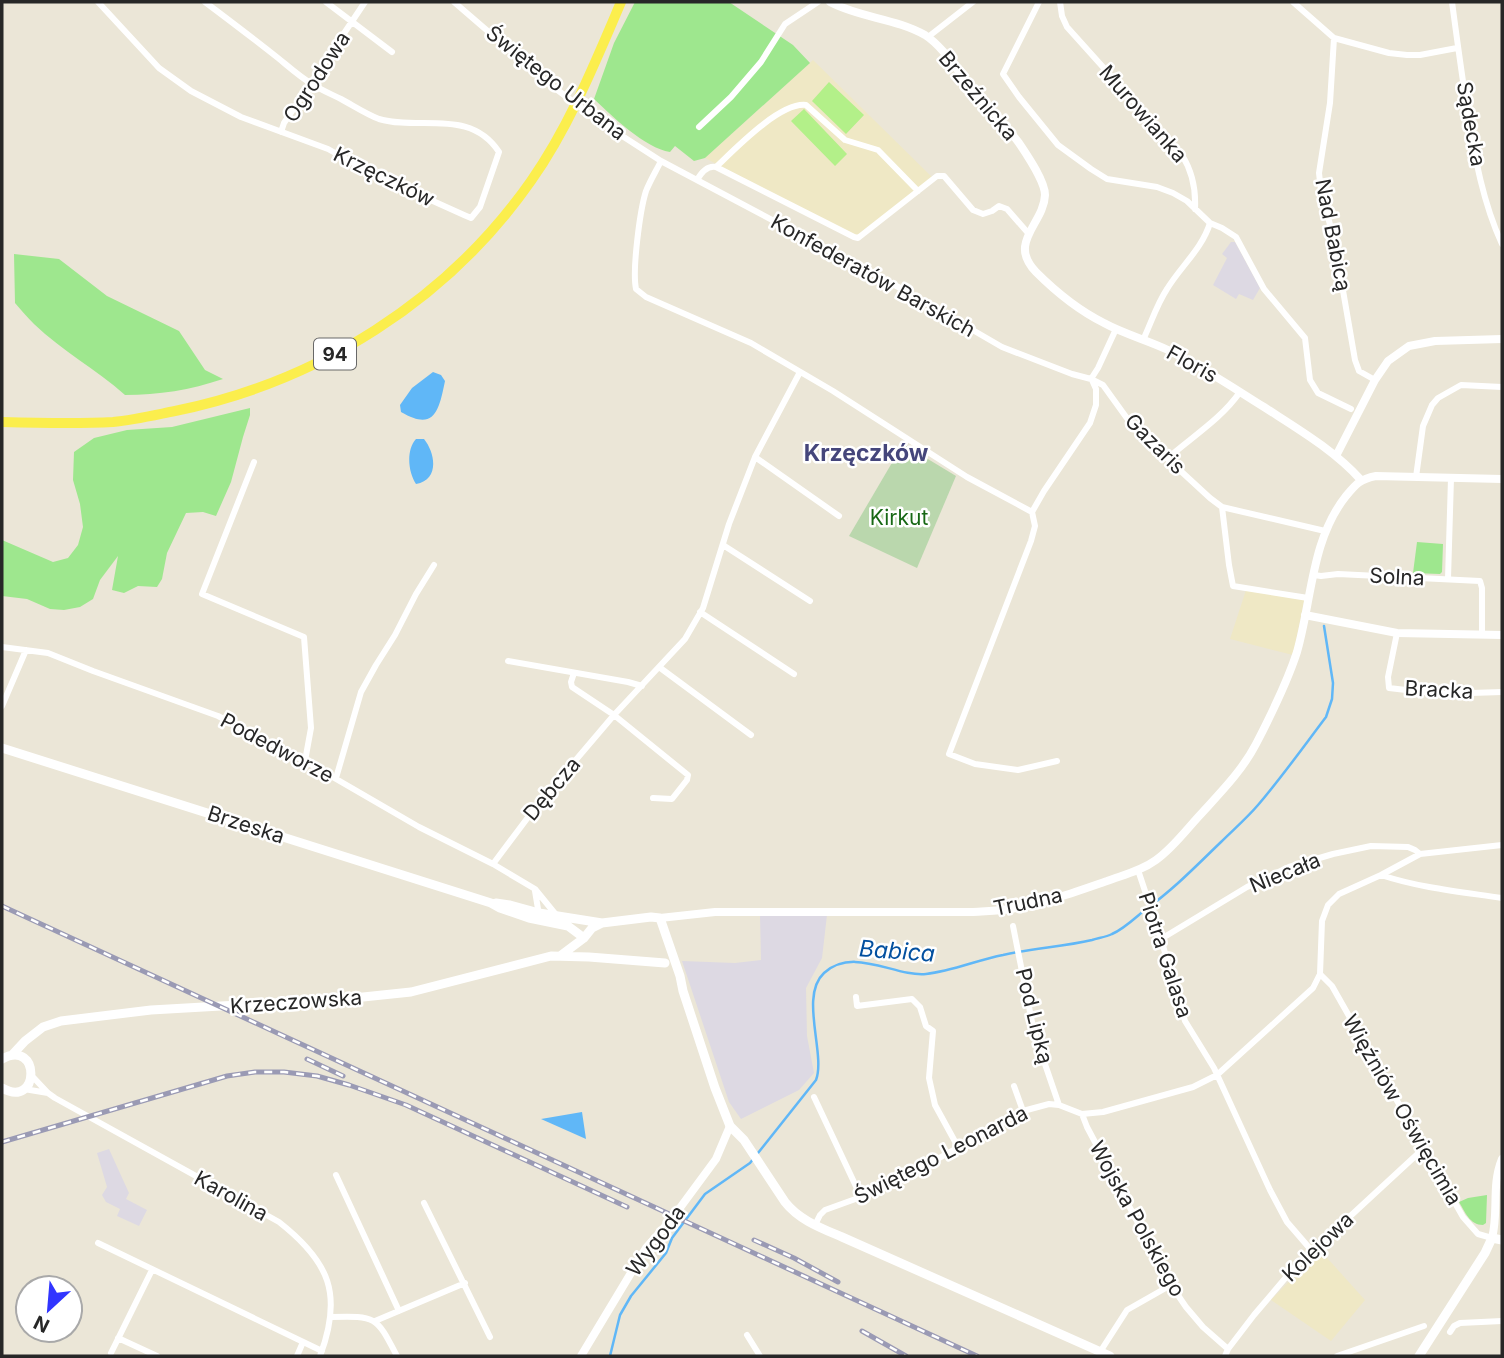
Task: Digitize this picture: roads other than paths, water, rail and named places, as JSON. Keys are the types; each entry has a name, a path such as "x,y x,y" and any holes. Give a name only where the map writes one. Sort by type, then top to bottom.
{"main road":[{"name":"94","path":"2,422 114,422 212,404 302,371 378,330 445,278 490,232 531,181 562,130 621,2"},
{"name":"Brzeska","path":"2,748 500,908 568,926 583,938"},
{"name":"Brzeska","path":"540,917 556,916 602,923"},
{"name":"Trudna","path":"602,923 660,918"},
{"path":"660,918 730,1126 744,1140 797,1215 1110,1356"},
{"name":"Krzeczowska","path":"560,956 592,928 602,923"},
{"path":"583,938 594,957"},
{"path":"672,954 671,959 665,963 673,969 683,990"},
{"name":"Krzeczowska","path":"12,1055 25,1041 46,1026 61,1021 139,1011 344,999 411,992 551,956 665,963"},
{"path":"27,1061 27,1049 32,1037"},
{"path":"2,1059 12,1055 19,1056 27,1061 32,1076 24,1089 14,1092 2,1088"},
{"path":"1419,1356 1485,1253 1497,1239"}],"street":[{"name":"Krzęczków","path":"99,2 159,68 177,82 241,117 328,149 373,174 471,218 476,214 499,152 494,145 456,124 409,124 368,114 311,83"},
{"path":"205,2 311,83"},
{"name":"Ogrodowa","path":"326,2 392,52"},
{"name":"Ogrodowa","path":"281,132 365,2"},
{"name":"Świętego Urbana","path":"454,2 548,83 599,121 661,161"},
{"path":"699,127 731,97 761,62 785,24 818,2"},
{"name":"Brzeźnicka","path":"830,2 845,9 910,27 928,37 1019,144 1045,191 1042,207 1025,241 1025,252"},
{"path":"928,37 974,2"},
{"path":"1039,2 1003,74 1012,87 1058,145 1091,169 1108,179 1157,187 1173,193 1210,223 1236,236 1264,289 1305,338 1310,380 1318,393 1351,410"},
{"name":"Murowianka","path":"1060,2 1067,27 1182,155 1189,166 1193,182 1195,209"},
{"path":"1293,2 1334,38 1389,53 1407,55 1457,48"},
{"name":"Sądecka","path":"1452,2 1472,140 1490,213 1502,244"},
{"name":"Nad Babicą","path":"1334,38 1331,103 1319,173 1321,190 1335,244 1355,360 1359,371 1375,380"},
{"path":"716,167 771,117 799,104 806,105 845,140 878,150 918,191"},
{"path":"661,161 646,191 639,228 634,280 636,289 646,297 751,343 967,477 1032,512"},
{"name":"Konfederatów Barskich","path":"661,161 902,289 1002,347 1091,379"},
{"path":"697,180 705,170 716,167 858,238 937,176 944,176 973,210 983,214 999,206 1007,209 1028,233"},
{"path":"1143,340 1164,293 1203,240 1210,223"},
{"name":"Floris","path":"1025,252 1030,265 1049,284 1091,317 1193,363 1336,456 1361,480"},
{"path":"1057,761 1017,770 975,764 949,754 1031,541 1035,526 1032,512 1090,423 1096,405 1096,389 1091,379 1116,329"},
{"path":"1336,456 1388,360 1409,346 1435,341 1502,339"},
{"name":"Dębcza","path":"493,864 535,808 614,715 685,639 700,612 755,457 800,372"},
{"name":"Gazaris","path":"1091,379 1103,385 1134,428 1222,507"},
{"path":"1416,477 1423,426 1438,398 1461,385 1502,387"},
{"path":"1168,458 1215,420 1240,392"},
{"path":"755,457 839,516"},
{"path":"254,462 202,594 304,637 311,728 305,761"},
{"path":"1361,480 1376,476 1502,479"},
{"path":"1448,579 1451,478"},
{"name":"Trudna","path":"660,918 715,912 973,912 1008,909 1039,903 1138,870 1155,861 1179,839 1251,754 1292,666 1325,531 1337,510 1361,480"},
{"path":"1308,598 1233,586 1222,507 1325,531"},
{"path":"723,545 810,601"},
{"path":"336,778 361,692 434,565"},
{"name":"Solna","path":"1314,575 1479,580 1482,588 1482,635"},
{"path":"700,612 794,674"},
{"path":"1305,615 1397,633 1502,635"},
{"name":"Bracka","path":"1397,633 1388,677 1389,688 1440,694 1502,692"},
{"name":"Podedworze","path":"2,647 48,653 218,716 336,778 419,827 493,864 535,889 556,916"},
{"path":"2,706 26,650"},
{"path":"508,661 642,686"},
{"path":"659,667 751,735"},
{"path":"574,673 572,687 614,715 688,775 672,799 653,798"},
{"name":"Niecała","path":"1320,974 1321,927 1328,905 1343,891 1381,875 1420,853 1502,845"},
{"name":"Niecała","path":"1161,939 1247,887 1289,867 1371,846 1408,847 1420,853"},
{"name":"Piotra Galasa","path":"1138,870 1185,1021 1217,1075 1275,1201 1287,1222 1312,1251"},
{"path":"1381,875 1435,888 1502,898"},
{"path":"535,889 540,917"},
{"name":"Pod Lipką","path":"1013,926 1034,1032 1059,1105"},
{"path":"1059,1105 1082,1114 1103,1112 1192,1087 1217,1075 1313,988 1320,974"},
{"name":"Więźniów Oświęcimia","path":"1320,974 1332,986 1467,1222 1478,1234 1497,1239"},
{"path":"856,998 857,1006 912,999 920,1007 926,1026 933,1031 929,1078 935,1105 958,1147"},
{"name":"Karolina","path":"32,1076 48,1093 279,1222 299,1238 327,1279 332,1303 321,1354"},
{"path":"1014,1086 1023,1111"},
{"name":"Karolina","path":"24,1089 48,1093"},
{"path":"814,1097 861,1197"},
{"name":"Świętego Leonarda","path":"815,1225 825,1210 902,1179 1023,1111 1040,1105 1059,1105"},
{"name":"Wojska Polskiego","path":"1082,1114 1171,1285 1203,1327 1228,1349"},
{"name":"Wygoda","path":"581,1356 641,1254 672,1219 716,1159 730,1126"},
{"name":"Kolejowa","path":"1225,1356 1293,1269 1424,1148"},
{"path":"1497,1239 1494,1228 1495,1187 1502,1159"},
{"path":"336,1175 399,1311"},
{"path":"424,1203 490,1337"},
{"path":"98,1243 303,1342 321,1354"},
{"path":"111,1353 152,1270"},
{"path":"375,1321 465,1283"},
{"path":"1100,1352 1127,1310 1171,1285"},
{"path":"331,1317 360,1316 375,1321 384,1331 397,1356"},
{"path":"1450,1332 1460,1323 1502,1321"},
{"path":"1337,1356 1424,1325"},
{"path":"747,1335 760,1356"},
{"path":"118,1338 157,1356"},
{"path":"297,1356 303,1342"}],"water":[{"path":"433,372 441,375 445,381 434,415 421,420 401,412 400,405 412,388"},
{"path":"416,439 424,439 428,445 433,466 429,477 416,484 409,461"},
{"path":"582,1112 586,1139 541,1119"}],"waterway":[{"name":"Babica","path":"610,1356 620,1315 631,1296 666,1253 672,1238 705,1194 750,1163 816,1080 818,1056 814,996 817,983 824,973 836,965 848,962 861,962 914,974 936,973 993,957 1092,940 1121,929 1175,885 1249,815 1326,717 1332,699 1333,683 1324,626"}],"railway":[{"path":"2,906 977,1356"},
{"path":"307,1059 343,1076"},
{"path":"2,1142 227,1076 284,1072 317,1076 406,1105 627,1207"},
{"path":"754,1240 838,1282"},
{"path":"862,1331 906,1356"}],"district":[{"name":"Krzęczków","path":"866,453"}],"park label":[{"name":"Kirkut","path":"899,518"}]}
